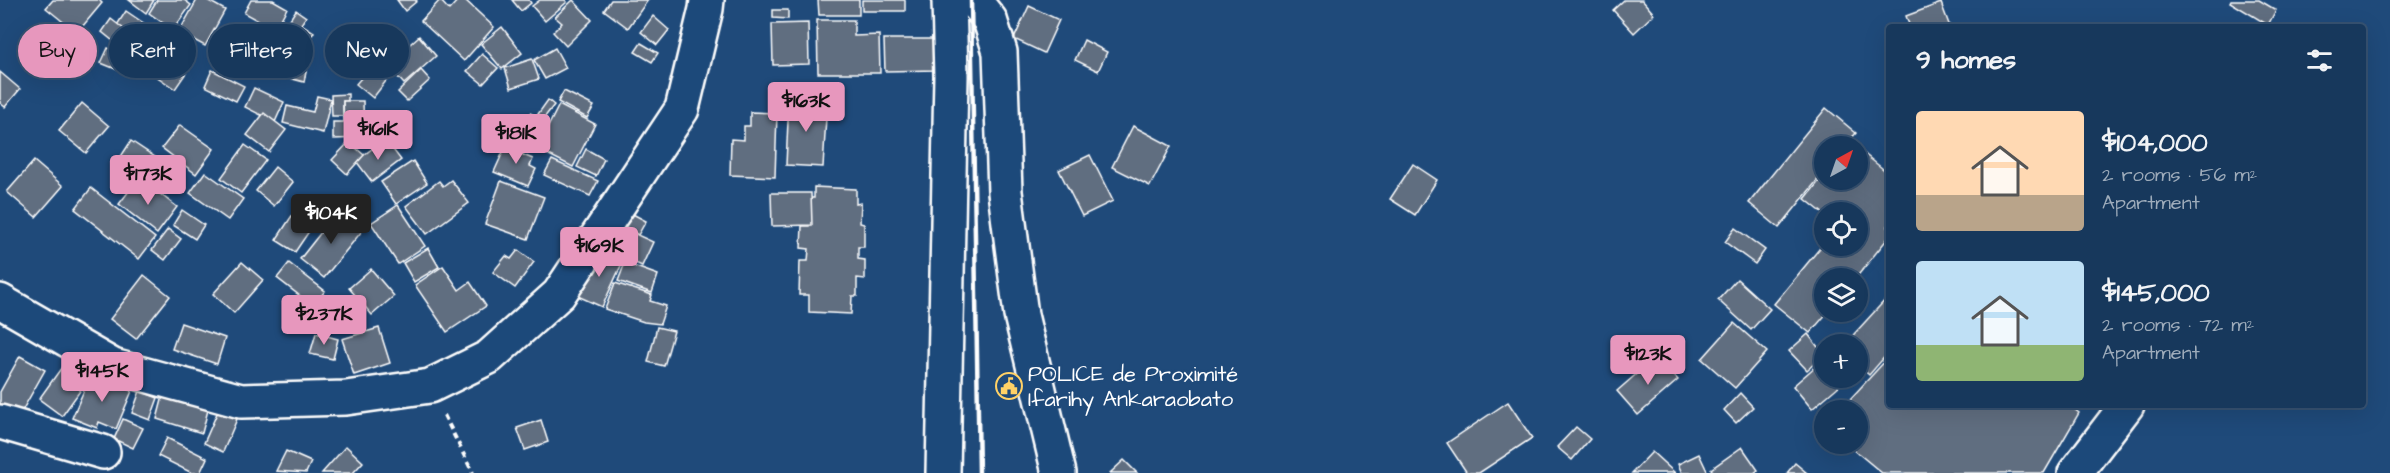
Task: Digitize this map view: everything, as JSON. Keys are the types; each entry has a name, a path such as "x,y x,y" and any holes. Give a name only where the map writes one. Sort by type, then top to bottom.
{"street":[{"path":"0,301 113,366 241,401 346,398 430,386 489,357 559,294 682,109 706,9 706,0"},
{"path":"943,473 951,76 949,0"},
{"path":"974,0 990,20 1000,52 1005,192 1021,315 1059,473"},
{"path":"2075,473 2125,408"},
{"path":"0,422 104,452"}],"path":[{"path":"430,386 473,473"}],"building":[{"path":"53,0 99,0 102,3 84,24 66,24 46,8"},
{"path":"129,0 154,0 146,13"},
{"path":"157,0 184,0 191,5 177,24 165,24 149,13"},
{"path":"197,0 207,0 225,10 217,24 208,24 208,41 205,46 196,41 196,24 184,24"},
{"path":"251,0 273,0 287,8 278,24 264,24 244,13"},
{"path":"397,0 416,0 417,1 405,11"},
{"path":"440,0 449,10 458,0 465,0 494,27 464,61 421,21"},
{"path":"512,0 529,0 531,3 521,11"},
{"path":"540,0 565,0 567,2 545,21 532,6"},
{"path":"573,0 592,20 566,46 553,32 562,23 555,17"},
{"path":"611,0 648,0 628,28 604,10"},
{"path":"818,0 859,0 859,15 819,15"},
{"path":"862,0 905,0 905,11 862,11"},
{"path":"1624,0 1642,0 1654,14 1634,33 1613,10"},
{"path":"2231,0 2259,0 2276,10 2266,24 2230,2"},
{"path":"1941,3 1949,24 1909,24 1906,16"},
{"path":"1029,6 1059,20 1044,53 1014,39"},
{"path":"296,10 306,17 301,24 287,24"},
{"path":"773,10 788,10 788,19 773,18"},
{"path":"126,11 145,24 118,24"},
{"path":"653,16 669,30 657,45 641,32"},
{"path":"111,19 117,24 109,24 109,38 102,32"},
{"path":"817,20 854,20 854,36 879,35 880,73 818,73"},
{"path":"808,23 809,64 773,65 772,24"},
{"path":"502,27 522,53 502,69 481,44"},
{"path":"419,36 436,56 404,84 399,78 409,78 409,45"},
{"path":"884,39 936,39 937,70 885,71"},
{"path":"1084,40 1107,52 1098,71 1075,60"},
{"path":"641,43 658,53 652,62 635,52"},
{"path":"109,48 109,66 101,63"},
{"path":"555,48 566,68 545,79 534,60"},
{"path":"482,54 498,68 483,84 467,71"},
{"path":"532,59 539,79 511,88 505,68"},
{"path":"421,70 430,80 407,101 398,92"},
{"path":"0,72 20,89 5,107 0,103"},
{"path":"159,78 183,78 175,89"},
{"path":"208,78 228,78 244,86 236,101 205,86"},
{"path":"289,78 305,78 304,82"},
{"path":"361,78 388,78 373,98 356,84"},
{"path":"254,88 284,102 275,122 245,107"},
{"path":"564,91 594,106 587,118 558,102"},
{"path":"348,94 348,101 343,101 343,116 332,116 331,95"},
{"path":"317,96 331,99 323,133 283,123 287,106 313,112"},
{"path":"789,99 827,101 823,167 786,165"},
{"path":"548,100 554,105 544,118 538,114"},
{"path":"343,101 363,101 364,138 333,139 333,122 344,122"},
{"path":"82,103 109,126 86,153 59,131"},
{"path":"559,105 595,124 573,167 537,149"},
{"path":"1826,108 1856,133 1853,136 1814,136 1814,184 1779,228 1749,203"},
{"path":"750,112 777,113 775,177 730,175 731,139 744,140 744,126 750,126"},
{"path":"264,113 286,130 269,152 247,135"},
{"path":"530,113 546,121 532,149 516,140"},
{"path":"180,125 214,149 196,174 162,148"},
{"path":"1133,126 1171,146 1150,186 1112,167"},
{"path":"385,139 401,160 372,182 356,161"},
{"path":"131,141 158,159 145,179 118,161"},
{"path":"508,141 525,149 523,155 533,159 530,166 536,169 528,186 494,172"},
{"path":"349,142 364,155 347,174 332,160"},
{"path":"245,145 266,160 241,193 221,178"},
{"path":"586,149 604,159 596,176 577,167"},
{"path":"1090,155 1113,201 1082,216 1059,170"},
{"path":"1868,157 1886,171 1886,240 1864,268 1814,268 1814,322 1819,322 1810,333 1774,304 1814,255 1868,256 1868,202 1814,202 1814,206 1805,199 1814,188 1814,190 1868,190"},
{"path":"552,160 598,181 590,196 544,175"},
{"path":"34,161 63,186 36,217 7,192"},
{"path":"413,161 427,183 396,204 381,182"},
{"path":"1413,164 1437,180 1415,215 1390,199"},
{"path":"275,167 293,182 274,206 256,191"},
{"path":"205,172 243,199 228,220 190,193"},
{"path":"139,178 177,207 157,234 119,204"},
{"path":"451,180 469,203 427,234 406,206 439,181 443,186"},
{"path":"501,181 544,197 528,239 485,224"},
{"path":"814,187 856,189 856,204 861,203 860,223 864,224 864,247 858,247 858,259 865,260 865,279 857,278 857,296 852,296 851,314 809,312 809,295 799,295 800,261 808,261 809,249 801,248 802,226 809,226 810,198 814,198"},
{"path":"91,188 155,238 139,259 75,209"},
{"path":"771,193 811,193 812,225 772,226"},
{"path":"398,205 425,246 398,264 371,223"},
{"path":"182,210 204,225 195,239 173,225"},
{"path":"295,211 314,224 295,252 276,240"},
{"path":"337,212 362,231 324,278 300,259"},
{"path":"629,212 646,221 638,235 622,225"},
{"path":"611,223 653,242 642,266 600,247"},
{"path":"1735,228 1765,250 1755,264 1725,242"},
{"path":"168,229 181,239 165,260 152,250"},
{"path":"428,248 439,267 414,282 403,263"},
{"path":"600,248 624,259 602,307 571,293"},
{"path":"518,250 534,262 515,288 493,272 506,256 511,259"},
{"path":"242,262 263,280 234,313 213,294"},
{"path":"289,263 325,291 313,306 277,278"},
{"path":"625,263 658,275 652,293 618,281"},
{"path":"443,266 459,290 470,282 486,306 447,332 415,285"},
{"path":"371,269 394,296 372,315 349,288"},
{"path":"144,275 170,296 136,339 110,319"},
{"path":"1737,279 1770,309 1751,330 1718,300"},
{"path":"615,283 652,295 650,301 666,306 660,324 644,322 605,309"},
{"path":"1886,299 1886,355 1869,375 1868,334 1854,334 1865,322 1868,322 1868,319"},
{"path":"181,323 225,338 217,364 172,349"},
{"path":"1734,323 1767,352 1735,388 1702,359"},
{"path":"657,327 674,331 664,366 648,362"},
{"path":"379,328 390,363 354,375 342,339"},
{"path":"316,333 338,339 333,359 310,354"},
{"path":"1808,334 1814,342 1814,364 1807,370 1789,351"},
{"path":"20,356 45,370 18,418 0,407 0,392"},
{"path":"1657,356 1678,380 1638,415 1617,391"},
{"path":"67,360 90,377 62,416 39,399"},
{"path":"1886,360 1886,408 2073,408 2079,413 2044,473 1882,473 1859,454 1868,454 1868,400 1849,400 1860,388 1868,388 1868,380"},
{"path":"1814,368 1814,388 1836,388 1822,400 1814,400 1812,409 1793,386"},
{"path":"91,374 132,391 116,429 99,422 97,428 72,418"},
{"path":"140,391 158,398 150,420 132,413"},
{"path":"1740,393 1753,407 1736,423 1724,410"},
{"path":"163,396 208,410 202,433 157,419"},
{"path":"1508,402 1532,438 1479,473 1467,473 1447,443"},
{"path":"218,411 237,419 223,452 204,443"},
{"path":"123,419 143,428 133,448 114,439"},
{"path":"541,420 548,442 525,450 517,428"},
{"path":"1576,427 1590,439 1572,460 1557,447"},
{"path":"167,438 207,458 200,473 192,473 158,456"},
{"path":"346,446 363,462 353,473 322,473"},
{"path":"1742,447 1758,470 1754,473 1714,473 1711,469"},
{"path":"286,451 311,462 306,473 276,471"},
{"path":"1652,452 1675,473 1632,473"},
{"path":"1699,454 1708,473 1682,473 1678,464"},
{"path":"1124,460 1137,473 1110,473"},
{"path":"1795,463 1807,473 1787,473"}],"railway":[{"path":"971,0 979,473"}],"place":[{"name":"POLICE de Proximité Ifarihy Ankaraobato","path":"1009,386"}]}
